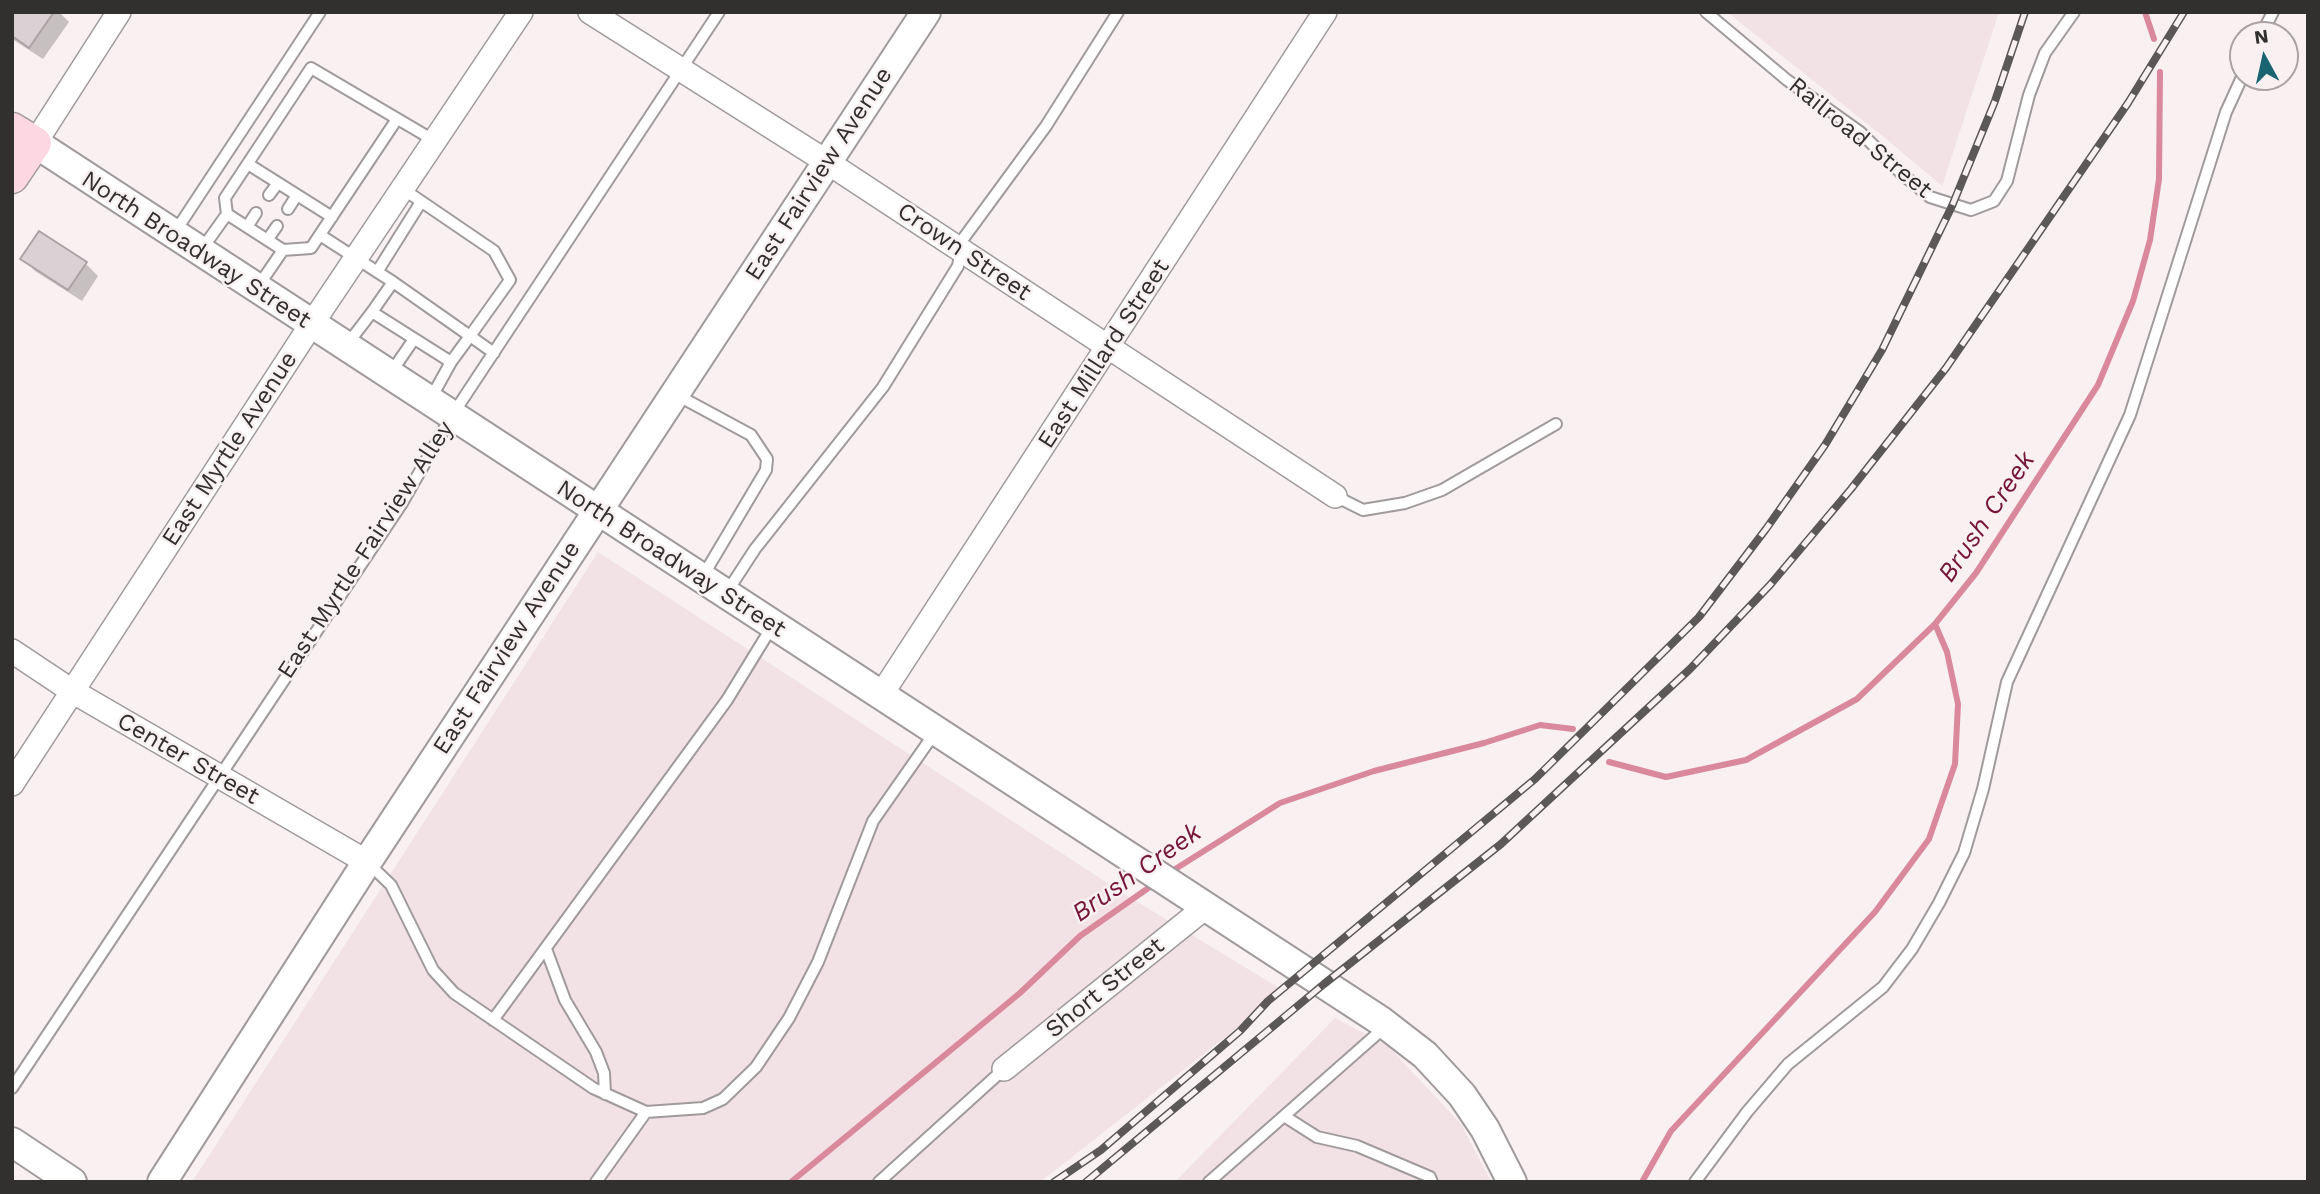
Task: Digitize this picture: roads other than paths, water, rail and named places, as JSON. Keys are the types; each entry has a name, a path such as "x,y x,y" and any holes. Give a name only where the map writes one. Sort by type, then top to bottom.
{"main road":[{"path":"12,177 23,136"}],"street":[{"path":"23,136 119,12"},
{"name":"East Myrtle Avenue","path":"12,785 356,258 412,195 435,141 521,12"},
{"name":"Crown Street","path":"590,12 827,162 1335,496"},
{"name":"East Fairview Avenue","path":"162,1182 367,862 926,12"},
{"name":"East Millard Street","path":"881,695 1325,12"},
{"name":"North Broadway Street","path":"23,136 1332,987 1425,1055 1462,1095 1485,1129 1512,1182"},
{"name":"Center Street","path":"12,651 72,691 367,862"},
{"name":"Short Street","path":"1004,1069 1198,900"},
{"path":"13,1145 72,1182"}],"lane":[{"path":"173,234 320,12"},
{"name":"East Myrtle Fairview Alley","path":"12,1088 402,503 440,409 494,353 719,12"},
{"path":"726,595 755,549 883,387 958,266 963,239 1046,125 1118,12"},
{"name":"Railroad Street","path":"1706,12 1787,80 1860,132 1902,174 1930,197 1971,210 1994,201 2007,181 2029,95 2045,53 2074,12"},
{"path":"200,251 227,214 225,198 311,68 435,141"},
{"path":"1695,1182 1747,1112 1788,1064 1883,987 1912,949 1940,903 1964,853 2007,682 2130,415 2222,125 2236,91"},
{"path":"227,214 283,250 312,248 397,118"},
{"path":"247,164 332,218"},
{"path":"269,195 278,183"},
{"path":"288,209 297,195"},
{"path":"377,272 412,195 494,251 510,279 451,362 440,409"},
{"path":"247,227 256,213"},
{"path":"268,239 277,226"},
{"path":"320,235 494,353"},
{"path":"256,289 283,250"},
{"path":"345,347 393,282"},
{"path":"372,312 451,362"},
{"path":"389,376 414,339"},
{"path":"674,394 751,435 767,459 766,470 701,579"},
{"path":"1335,496 1363,510 1405,503 1442,490 1556,424"},
{"path":"493,1020 727,700 773,625"},
{"path":"367,862 391,885 433,970 454,993 605,1094 646,1112 703,1108 723,1099 756,1067 789,1018 818,962 873,821 936,731"},
{"path":"546,949 565,1000 596,1052 604,1073 605,1094"},
{"path":"1212,1181 1387,1026"},
{"path":"879,1182 1004,1069"},
{"path":"596,1182 646,1112"},
{"path":"1284,1116 1317,1137 1357,1146 1430,1177 1433,1182"}],"waterway":[{"name":"Brush Creek","path":"2145,12 2154,39"},
{"name":"Brush Creek","path":"1609,762 1666,777 1746,760 1857,699 1935,624 1976,573 2098,385 2133,301 2150,240 2159,179 2160,72"},
{"path":"1642,1182 1671,1131 1875,912 1929,839 1955,764 1958,704 1947,652 1935,624"},
{"name":"Brush Creek","path":"1169,873 1280,803 1374,771 1484,743 1540,725 1573,729"},
{"name":"Brush Creek","path":"791,1182 1020,993 1080,936 1154,884"}],"railway":[{"path":"1054,1182 1101,1150 1240,1031 1268,1001 1535,779 1699,617 1825,445 1882,350 1952,206 1995,101 2025,12"},
{"path":"1086,1182 1324,984 1501,844 1690,669 1770,585 1851,489 1946,368 2128,103 2184,12"}]}
